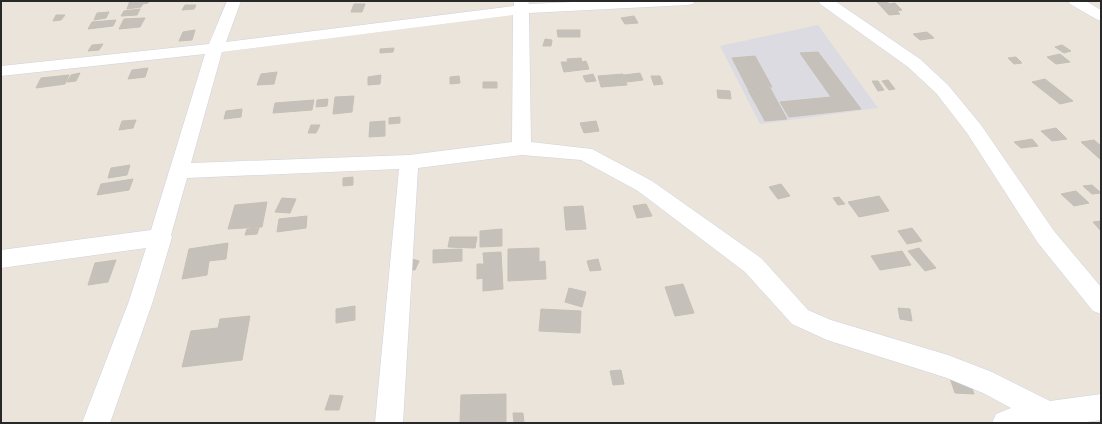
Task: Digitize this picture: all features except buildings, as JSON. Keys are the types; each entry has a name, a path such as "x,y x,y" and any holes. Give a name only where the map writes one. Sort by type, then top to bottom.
{"street":[{"path":"96,423 141,301 161,237 215,48 234,1"},
{"path":"1,71 215,48 521,5 688,1"},
{"path":"825,1 914,63 942,89 974,129 1046,237 1101,304"},
{"path":"1075,1 1101,16"},
{"path":"521,5 522,148"},
{"path":"180,171 409,162 522,148 585,154 645,186 753,265 800,317 827,329 948,367 992,384 1048,414"},
{"path":"389,423 409,162"},
{"path":"1,259 161,237"},
{"path":"1006,423 1048,414 1101,407"}],"shaded area":[{"path":"818,25 878,108 760,124 720,46"}]}
